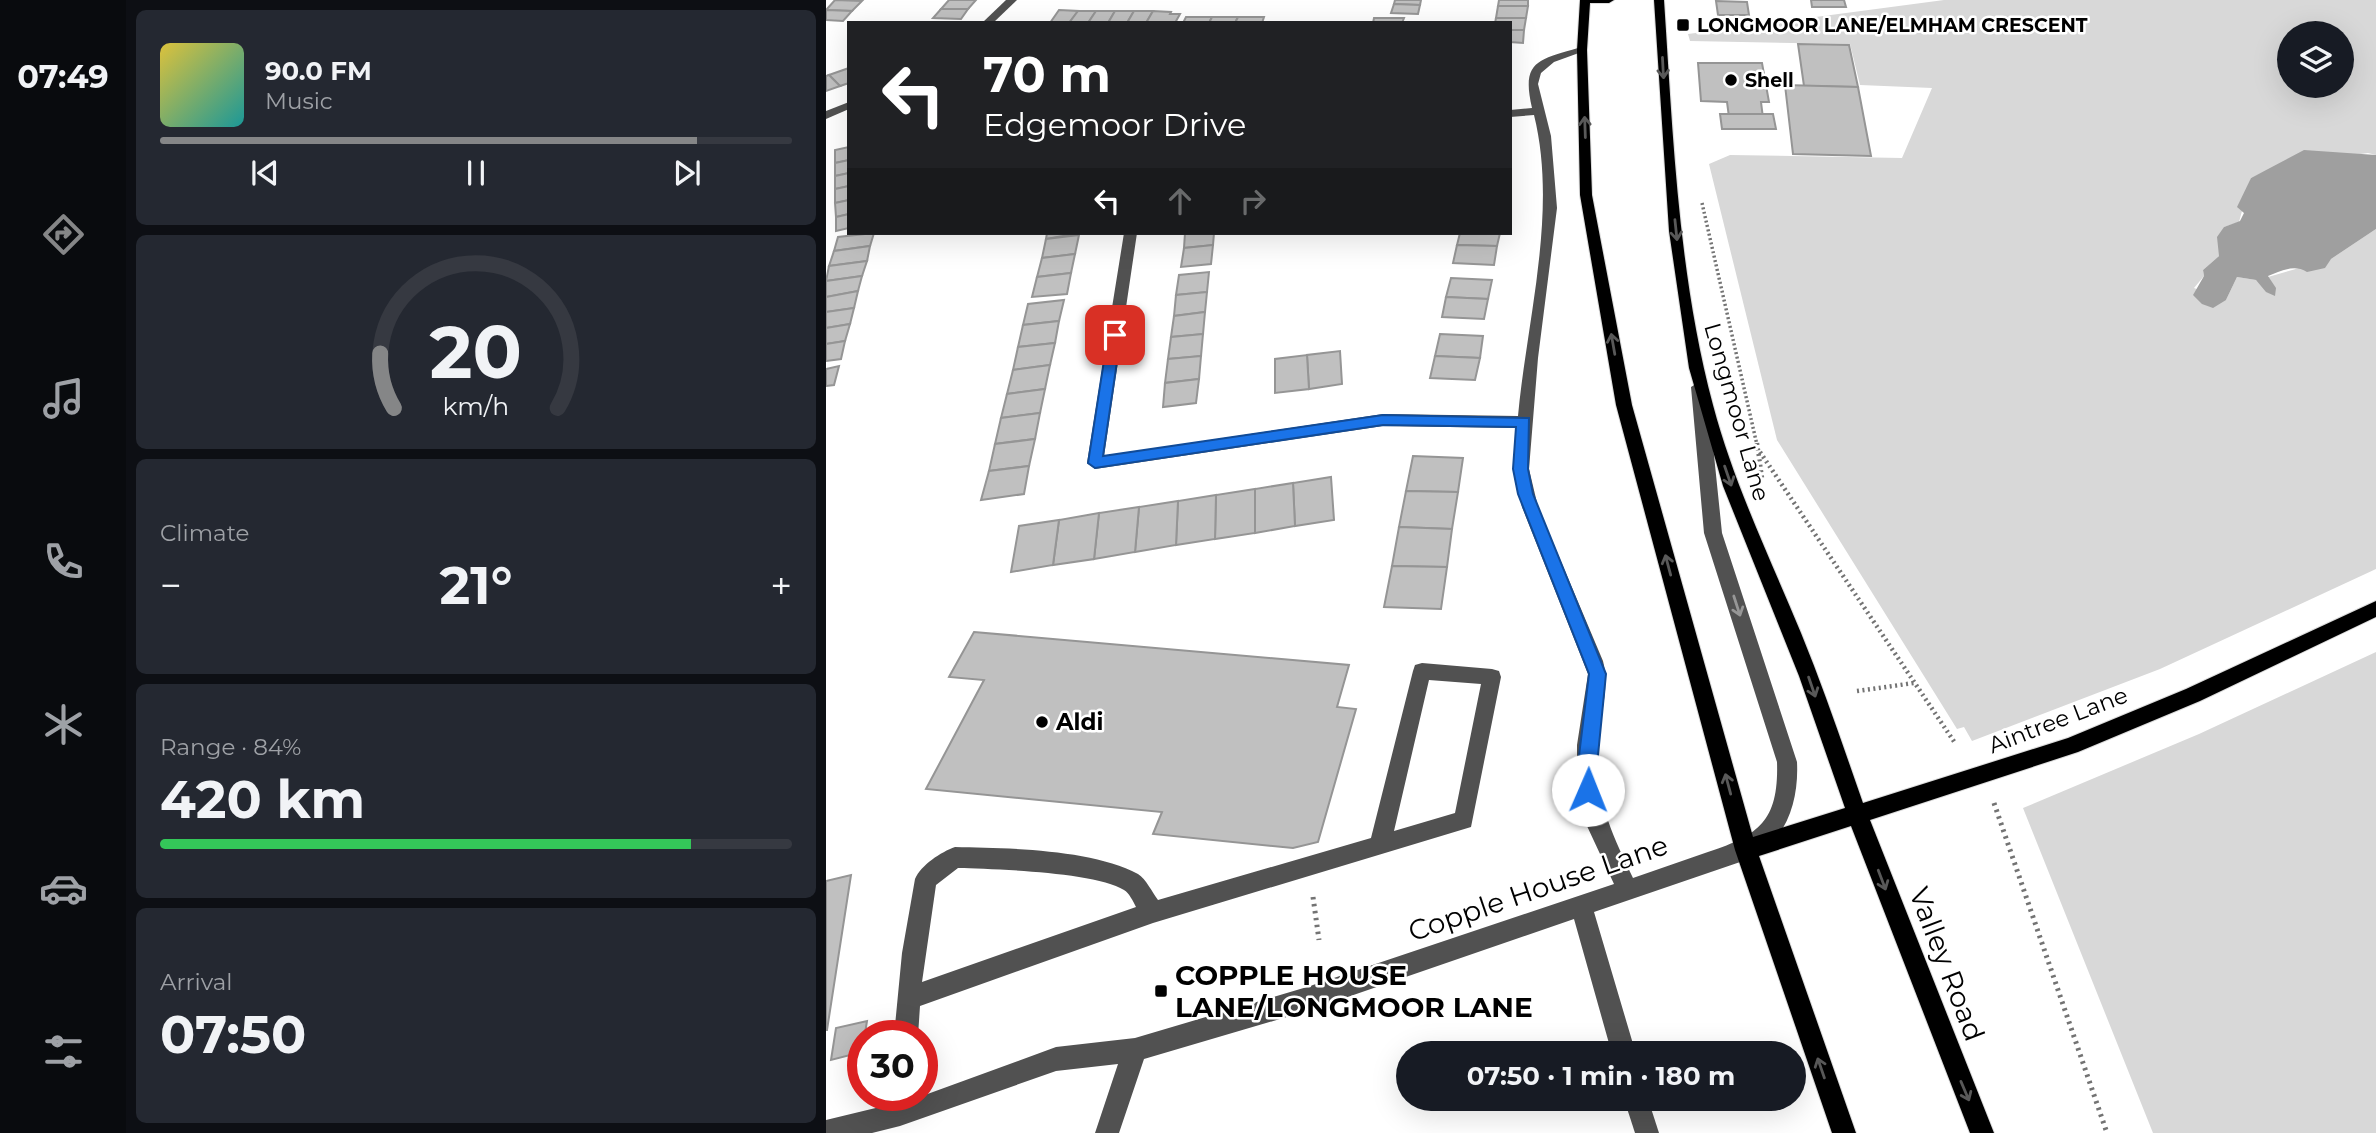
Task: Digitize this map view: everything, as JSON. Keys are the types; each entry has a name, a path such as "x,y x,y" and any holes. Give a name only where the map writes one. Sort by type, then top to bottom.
{"main road":[{"path":"1609,0 1585,0 1582,50 1587,195 1624,405 1746,850 1843,1133"},
{"name":"Longmoor Lane","path":"1659,0 1668,162 1682,289 1697,371 1739,507 1808,673 1858,816"},
{"name":"Aintree Lane","path":"1746,850 2071,746 2193,695 2376,609"},
{"name":"Valley Road","path":"1858,816 1937,1024 1982,1133"}],"street":[{"path":"989,21 1012,0"},
{"path":"1582,50 1559,55 1536,72 1531,91 1545,136 1551,208 1524,422 1521,469 1525,494 1597,674 1586,772 1588,790 1597,824 1627,888"},
{"path":"826,115 847,106"},
{"path":"1512,114 1538,111"},
{"path":"1130,235 1095,463 1383,420 1524,422"},
{"path":"1697,371 1713,533 1787,762 1787,789 1781,815 1761,841 1746,850"},
{"path":"910,998 1153,912 1380,846 1464,820 1492,677 1422,671 1380,846"},
{"name":"Copple House Lane","path":"938,1094 1056,1059 1135,1050 1307,999 1627,888 1746,850"},
{"path":"908,1020 913,953 926,879 955,857 1010,859 1104,871 1133,883 1153,912"},
{"path":"1581,905 1620,1041"},
{"path":"1107,1133 1135,1050"},
{"name":"Copple House Lane","path":"826,1132 884,1111"},
{"path":"1640,1111 1647,1133"}],"path":[{"path":"1668,162 1698,182 1758,448 1955,743"},
{"path":"1857,691 1914,683"},
{"path":"1994,803 2107,1133"},
{"path":"1313,897 1319,940"}],"shaded area":[{"path":"1944,0 2376,0 2376,155 2368,153 2276,166 2251,178 2239,222 2224,227 2219,256 2203,270 2204,276 2194,288 2226,300 2237,277 2256,280 2275,288 2268,277 2331,259 2376,229 2376,569 2160,669 1972,741 1964,727 1957,729 1777,440 1709,164 1730,155 1902,158 1932,88 1860,85 1850,44 1690,41 1688,34"},
{"path":"2304,150 2376,155 2376,229 2331,259 2325,268 2307,272 2292,268 2268,276 2276,288 2275,296 2266,292 2256,280 2237,277 2226,300 2213,308 2202,304 2193,295 2204,276 2203,270 2219,256 2217,237 2224,227 2240,221 2244,213 2237,207 2251,178"},
{"path":"2376,652 2376,1133 2153,1133 2023,808 2199,734"}],"building":[{"path":"835,0 862,1 852,11 826,10"},
{"path":"949,0 976,0 968,9 941,9"},
{"path":"1395,0 1421,0 1420,5 1394,4"},
{"path":"1499,0 1528,0 1528,6 1498,6"},
{"path":"1811,0 1844,0 1846,7 1812,7"},
{"path":"1716,1 1747,2 1749,15 1718,15"},
{"path":"1394,4 1420,5 1418,14 1391,13"},
{"path":"1498,6 1528,6 1526,18 1496,18"},
{"path":"941,9 968,9 961,19 933,18"},
{"path":"826,10 852,11 843,21 826,20"},
{"path":"1059,10 1078,11 1070,21 1051,21"},
{"path":"1078,11 1096,11 1089,21 1070,21"},
{"path":"1096,11 1115,11 1109,21 1089,21"},
{"path":"1115,11 1134,11 1128,21 1109,21"},
{"path":"1134,11 1153,11 1147,21 1128,21"},
{"path":"1153,11 1180,14 1176,21 1147,21"},
{"path":"1186,17 1212,17 1210,21 1184,21"},
{"path":"1212,17 1238,17 1236,21 1210,21"},
{"path":"1238,17 1264,17 1263,21 1236,21"},
{"path":"1374,18 1404,18 1403,21 1373,21"},
{"path":"1496,18 1526,18 1524,30 1512,30 1512,21 1495,21"},
{"path":"1512,30 1524,30 1523,43 1512,42"},
{"path":"1798,44 1849,45 1858,87 1804,86"},
{"path":"1698,63 1762,63 1769,102 1761,102 1763,118 1729,117 1727,102 1701,101"},
{"path":"847,69 847,84 840,86 829,75"},
{"path":"829,75 840,86 826,91 826,76"},
{"path":"1785,85 1858,87 1871,156 1793,154"},
{"path":"1720,114 1773,114 1776,129 1722,129"},
{"path":"847,147 847,160 835,163 835,150"},
{"path":"847,160 847,173 835,176 835,163"},
{"path":"847,173 847,186 835,189 835,176"},
{"path":"847,186 847,200 835,203 835,189"},
{"path":"847,200 847,214 836,217 835,203"},
{"path":"847,214 847,228 836,231 836,217"},
{"path":"873,235 870,246 834,251 838,237"},
{"path":"1047,235 1069,235 1046,239"},
{"path":"1079,235 1075,254 1042,258 1046,239"},
{"path":"1185,235 1214,235 1213,245 1184,248"},
{"path":"1460,235 1500,235 1497,246 1457,245"},
{"path":"1213,245 1211,264 1181,267 1184,248"},
{"path":"1457,245 1497,246 1494,265 1453,263"},
{"path":"870,246 867,261 829,266 834,251"},
{"path":"1075,254 1071,273 1037,277 1042,258"},
{"path":"867,261 862,276 826,281 829,266"},
{"path":"1209,272 1207,292 1176,295 1179,275"},
{"path":"1071,273 1067,294 1032,297 1037,277"},
{"path":"862,276 858,291 826,297 826,281"},
{"path":"1451,278 1492,280 1488,299 1446,297"},
{"path":"858,291 854,308 826,312 826,297"},
{"path":"1207,292 1205,312 1174,316 1176,295"},
{"path":"1446,297 1488,299 1484,319 1442,317"},
{"path":"1064,300 1059,321 1023,325 1028,304"},
{"path":"854,308 850,324 826,328 826,312"},
{"path":"1205,312 1203,334 1171,337 1174,316"},
{"path":"1059,321 1055,343 1018,347 1023,325"},
{"path":"850,324 845,341 826,344 826,328"},
{"path":"1203,334 1201,356 1168,359 1171,337"},
{"path":"1440,334 1483,336 1480,358 1435,356"},
{"path":"845,341 841,359 826,361 826,344"},
{"path":"1055,343 1050,365 1013,370 1018,347"},
{"path":"1340,351 1342,384 1309,389 1307,355"},
{"path":"1307,355 1309,389 1275,393 1275,359"},
{"path":"1201,356 1199,379 1165,383 1168,359"},
{"path":"1435,356 1480,358 1475,380 1430,378"},
{"path":"1050,365 1045,389 1007,394 1013,370"},
{"path":"839,366 834,385 826,386 826,369"},
{"path":"1199,379 1196,403 1163,407 1165,383"},
{"path":"1045,389 1040,413 1001,418 1007,394"},
{"path":"1040,413 1035,439 995,444 1001,418"},
{"path":"1035,439 1029,466 989,471 995,444"},
{"path":"1413,456 1463,458 1458,492 1406,491"},
{"path":"1029,466 1024,494 981,500 989,471"},
{"path":"1331,477 1334,520 1295,526 1293,483"},
{"path":"1293,483 1295,526 1255,533 1255,489"},
{"path":"1255,489 1255,533 1215,539 1216,495"},
{"path":"1406,491 1458,492 1452,529 1399,527"},
{"path":"1216,495 1215,539 1176,545 1178,501"},
{"path":"1178,501 1176,545 1135,552 1139,507"},
{"path":"1139,507 1135,552 1094,559 1099,513"},
{"path":"1099,513 1094,559 1053,565 1059,520"},
{"path":"1059,520 1053,565 1011,572 1019,526"},
{"path":"1399,527 1452,529 1447,567 1392,566"},
{"path":"1392,566 1447,567 1441,609 1384,607"},
{"path":"974,632 1349,665 1337,707 1356,709 1318,842 1293,848 1153,834 1162,812 926,789 984,680 949,677"},
{"path":"851,875 827,1030 826,1030 826,881"},
{"path":"847,1026 847,1056 831,1060 836,1028"}],"place":[{"name":"LONGMOOR LANE/ELMHAM CRESCENT","path":"1683,25"},
{"name":"Shell","path":"1731,80"},
{"name":"Aldi","path":"1042,722"},
{"name":"COPPLE HOUSE LANE/LONGMOOR LANE","path":"1161,991"}],"route":[{"path":"1115,335 1095,463 1383,420 1524,422 1522,484 1597,674 1586,772 1588,790"}]}
